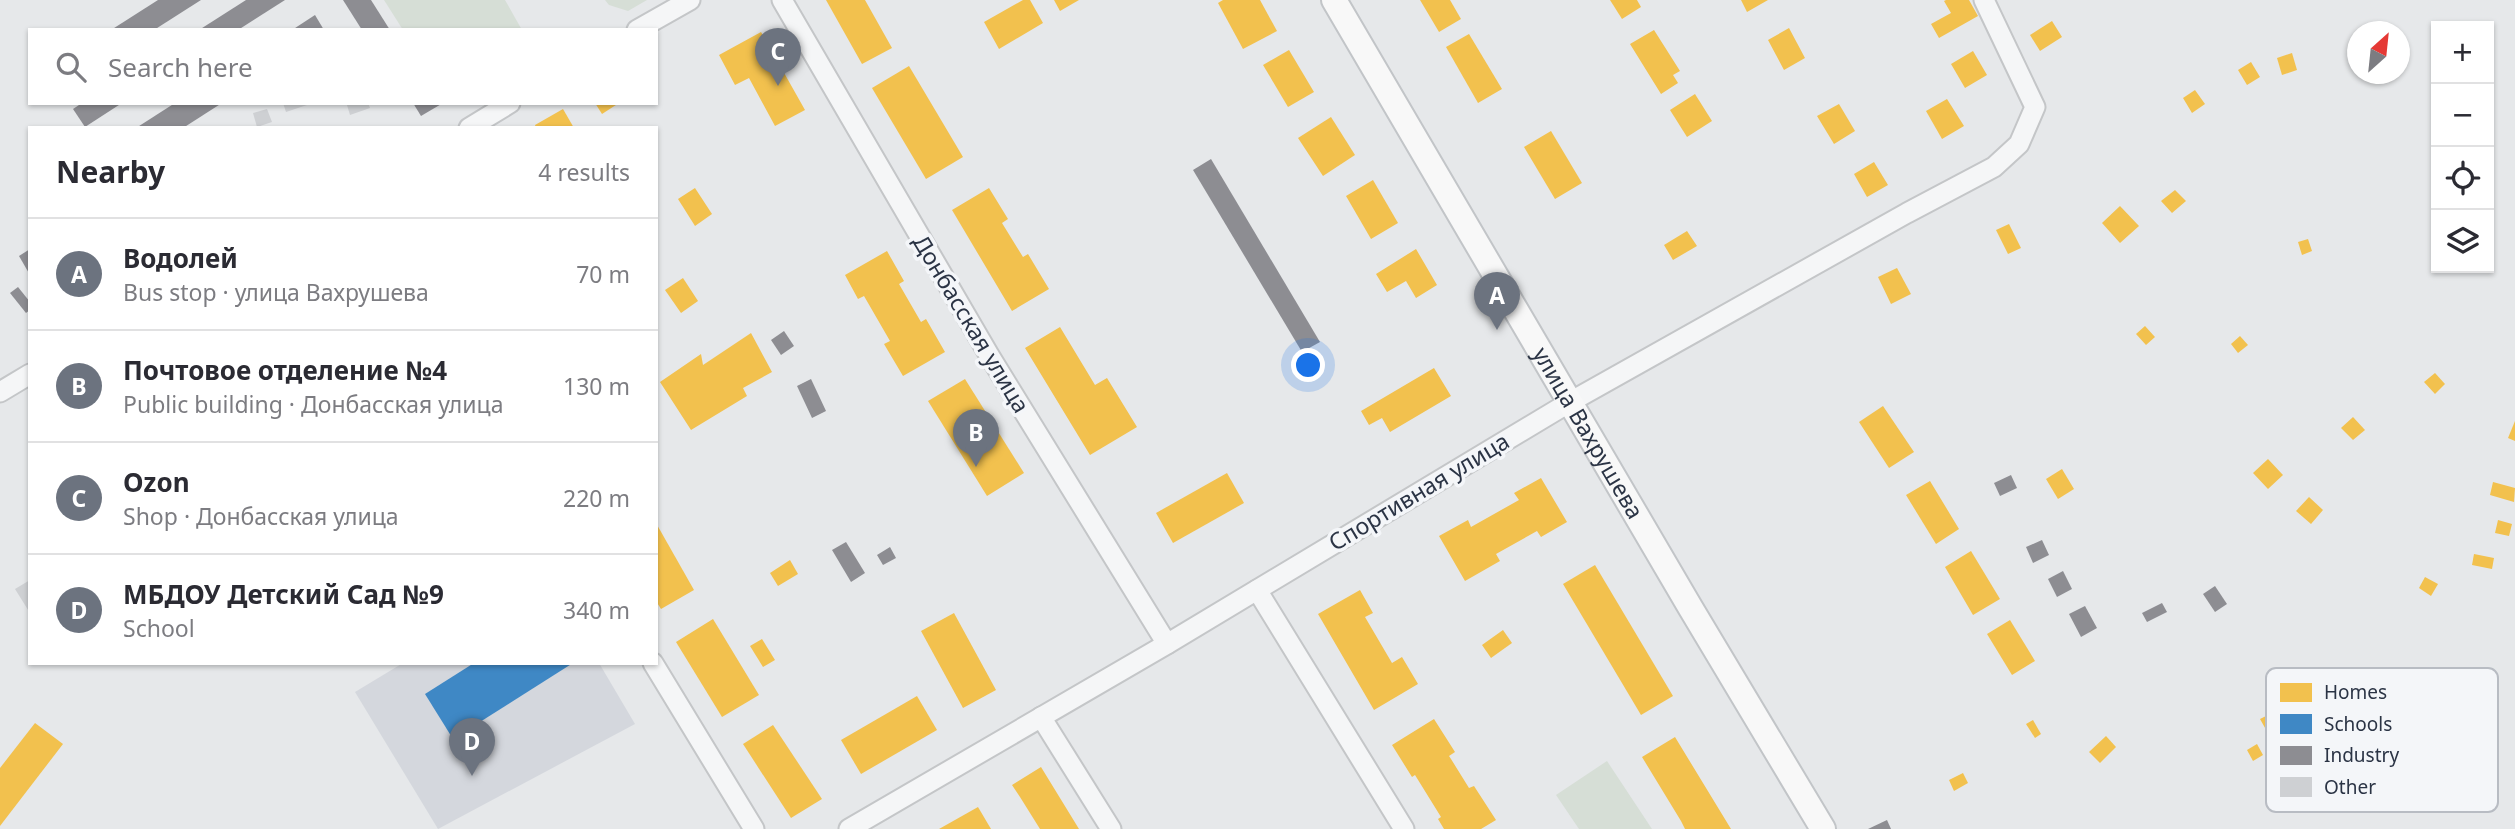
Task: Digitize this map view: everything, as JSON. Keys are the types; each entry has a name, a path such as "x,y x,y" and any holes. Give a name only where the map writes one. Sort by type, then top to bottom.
{"main road":[{"name":"улица Вахрушева","path":"1334,0 1823,829"}],"street":[{"path":"641,28 690,0"},
{"name":"Донбасская улица","path":"782,0 989,355 1167,644"},
{"name":"Спортивная улица","path":"849,829 1167,644 1570,402 1994,167 2019,144 2035,107 1984,0"},
{"path":"472,126 507,105"},
{"path":"0,391 28,375"},
{"path":"1257,590 1405,829"},
{"path":"654,665 754,829"},
{"path":"1041,718 1111,829"}],"shaded area":[{"path":"384,0 505,0 521,28 402,28"},
{"path":"605,0 647,0 628,11 609,5"},
{"path":"400,665 600,665 635,724 438,829 355,692"},
{"path":"1607,761 1652,829 1579,829 1556,795"}],"building: Homes":[{"path":"826,0 865,0 892,48 862,64"},
{"path":"1023,0 1030,0 1043,23 999,49 984,22"},
{"path":"1054,0 1079,0 1060,11"},
{"path":"1223,0 1260,0 1277,31 1243,49 1218,3"},
{"path":"1420,0 1450,0 1461,19 1439,32"},
{"path":"1610,0 1637,0 1641,7 1622,19"},
{"path":"1741,0 1768,0 1747,12"},
{"path":"1969,0 1978,16 1939,38 1931,24 1951,13 1944,1"},
{"path":"2052,21 2062,37 2040,51 2030,35"},
{"path":"1789,28 1805,58 1784,70 1768,40"},
{"path":"1654,30 1680,71 1673,75 1678,83 1661,94 1630,44"},
{"path":"761,32 805,110 775,126 749,78 735,85 719,55"},
{"path":"1469,34 1502,89 1478,103 1446,47"},
{"path":"1289,50 1314,92 1288,107 1263,65"},
{"path":"1973,51 1987,75 1965,88 1951,64"},
{"path":"2292,53 2297,70 2282,75 2277,58"},
{"path":"2251,62 2260,77 2247,85 2238,70"},
{"path":"909,66 963,157 926,179 872,88"},
{"path":"2195,90 2205,104 2192,113 2183,98"},
{"path":"1695,94 1712,121 1687,137 1670,110"},
{"path":"1947,99 1964,126 1942,139 1926,111"},
{"path":"1839,104 1855,131 1834,144 1817,116"},
{"path":"596,105 616,105 602,114"},
{"path":"563,109 573,126 535,126"},
{"path":"1331,117 1355,155 1323,176 1298,138"},
{"path":"1551,131 1582,183 1555,199 1524,147"},
{"path":"1874,162 1888,185 1867,197 1854,174"},
{"path":"1373,180 1398,223 1371,239 1346,196"},
{"path":"695,188 712,214 695,226 678,199"},
{"path":"989,188 1008,219 1002,223 1023,257 1028,254 1049,289 1012,311 952,210"},
{"path":"2175,190 2186,201 2172,213 2161,201"},
{"path":"2120,206 2139,226 2120,243 2102,223"},
{"path":"2009,224 2021,248 2008,254 1996,230"},
{"path":"1687,231 1697,246 1673,260 1664,245"},
{"path":"2308,239 2312,251 2302,255 2298,242"},
{"path":"1416,249 1437,285 1416,298 1406,281 1387,292 1376,274"},
{"path":"887,251 904,281 899,284 921,322 926,319 945,352 903,376 884,344 890,341 864,296 858,299 845,275"},
{"path":"1897,268 1911,294 1891,304 1878,277"},
{"path":"683,278 698,301 681,313 665,290"},
{"path":"2145,326 2155,337 2146,345 2136,334"},
{"path":"1060,327 1095,385 1107,378 1137,427 1090,455 1025,348"},
{"path":"751,333 772,372 743,388 747,396 691,430 660,382 701,354 703,365"},
{"path":"2240,336 2248,345 2238,353 2231,344"},
{"path":"1434,368 1451,396 1390,432 1382,418 1369,425 1361,411"},
{"path":"2435,373 2445,384 2435,394 2424,382"},
{"path":"965,379 1024,473 987,496 928,401"},
{"path":"1883,406 1914,452 1889,468 1859,422"},
{"path":"2353,417 2365,430 2353,440 2341,428"},
{"path":"2515,421 2515,441 2508,438"},
{"path":"2268,459 2283,475 2268,489 2253,473"},
{"path":"2062,469 2074,489 2058,499 2046,479"},
{"path":"1227,473 1244,503 1173,543 1156,513"},
{"path":"1541,478 1567,522 1541,537 1537,531 1496,554 1500,561 1465,581 1439,536 1468,520 1471,527 1519,500 1514,493"},
{"path":"1930,481 1959,529 1936,544 1906,495"},
{"path":"2493,482 2515,488 2514,502 2490,495"},
{"path":"2309,497 2323,510 2311,524 2296,511"},
{"path":"2498,520 2512,524 2509,536 2495,533"},
{"path":"658,527 694,590 661,609 658,604"},
{"path":"1971,551 2000,599 1973,615 1945,567"},
{"path":"2474,554 2494,558 2492,569 2472,565"},
{"path":"790,560 798,574 778,586 770,573"},
{"path":"1595,565 1673,696 1641,715 1563,584"},
{"path":"2425,577 2438,584 2431,596 2419,588"},
{"path":"1360,590 1373,613 1365,617 1392,663 1402,657 1418,684 1374,710 1318,614"},
{"path":"954,613 996,690 963,708 921,631"},
{"path":"713,619 759,695 722,717 676,642"},
{"path":"2010,620 2035,661 2012,675 1987,634"},
{"path":"1503,630 1512,643 1491,658 1482,645"},
{"path":"762,639 775,660 763,667 750,646"},
{"path":"917,696 937,730 861,774 841,740"},
{"path":"2266,716 2266,730 2260,719"},
{"path":"1434,719 1455,752 1449,756 1469,788 1474,786 1496,820 1481,829 1444,829 1438,819 1441,817 1415,775 1412,777 1392,745"},
{"path":"2033,720 2041,734 2035,738 2026,724"},
{"path":"35,723 63,744 0,826 0,768"},
{"path":"773,725 822,799 791,818 743,744"},
{"path":"2106,736 2116,747 2100,763 2089,752"},
{"path":"1675,737 1731,829 1685,829 1642,757"},
{"path":"2257,744 2263,755 2253,761 2247,750"},
{"path":"1041,767 1079,829 1040,829 1012,785"},
{"path":"1963,773 1968,783 1954,791 1949,780"},
{"path":"978,807 991,829 939,829"}],"building: Schools":[{"path":"471,665 570,665 453,739 425,694"}],"building: Industry":[{"path":"158,0 201,0 157,28 114,28"},
{"path":"246,0 285,0 241,28 202,28"},
{"path":"343,0 371,0 389,28 361,28"},
{"path":"315,15 323,28 295,28"},
{"path":"79,105 119,105 87,126 73,109"},
{"path":"172,105 219,105 186,126 139,126"},
{"path":"414,105 440,105 421,116"},
{"path":"1211,159 1320,342 1302,352 1193,170"},
{"path":"28,250 28,272 19,256"},
{"path":"18,287 28,300 28,312 26,313 10,293"},
{"path":"784,331 794,346 781,355 771,340"},
{"path":"811,379 826,411 812,418 797,386"},
{"path":"2011,475 2017,488 2000,496 1994,483"},
{"path":"2042,540 2049,555 2033,563 2026,547"},
{"path":"846,542 865,573 851,582 832,550"},
{"path":"890,547 896,558 883,565 877,555"},
{"path":"2063,571 2072,589 2057,597 2048,579"},
{"path":"2215,586 2227,604 2215,612 2203,594"},
{"path":"2162,603 2167,612 2147,622 2142,613"},
{"path":"2085,606 2097,628 2081,637 2069,614"},
{"path":"1887,820 1891,829 1868,829"}],"building: Other":[{"path":"284,105 307,105 286,112"},
{"path":"347,105 369,105 370,108 350,115"},
{"path":"267,109 272,122 257,126 253,113"},
{"path":"28,581 28,610 15,589"}],"place":[{"name":"Ozon","path":"778,86"},
{"name":"Водолей","path":"1497,330"},
{"name":"Почтовое отделение №4","path":"976,467"},
{"name":"МБДОУ Детский Сад №9","path":"472,776"}]}
